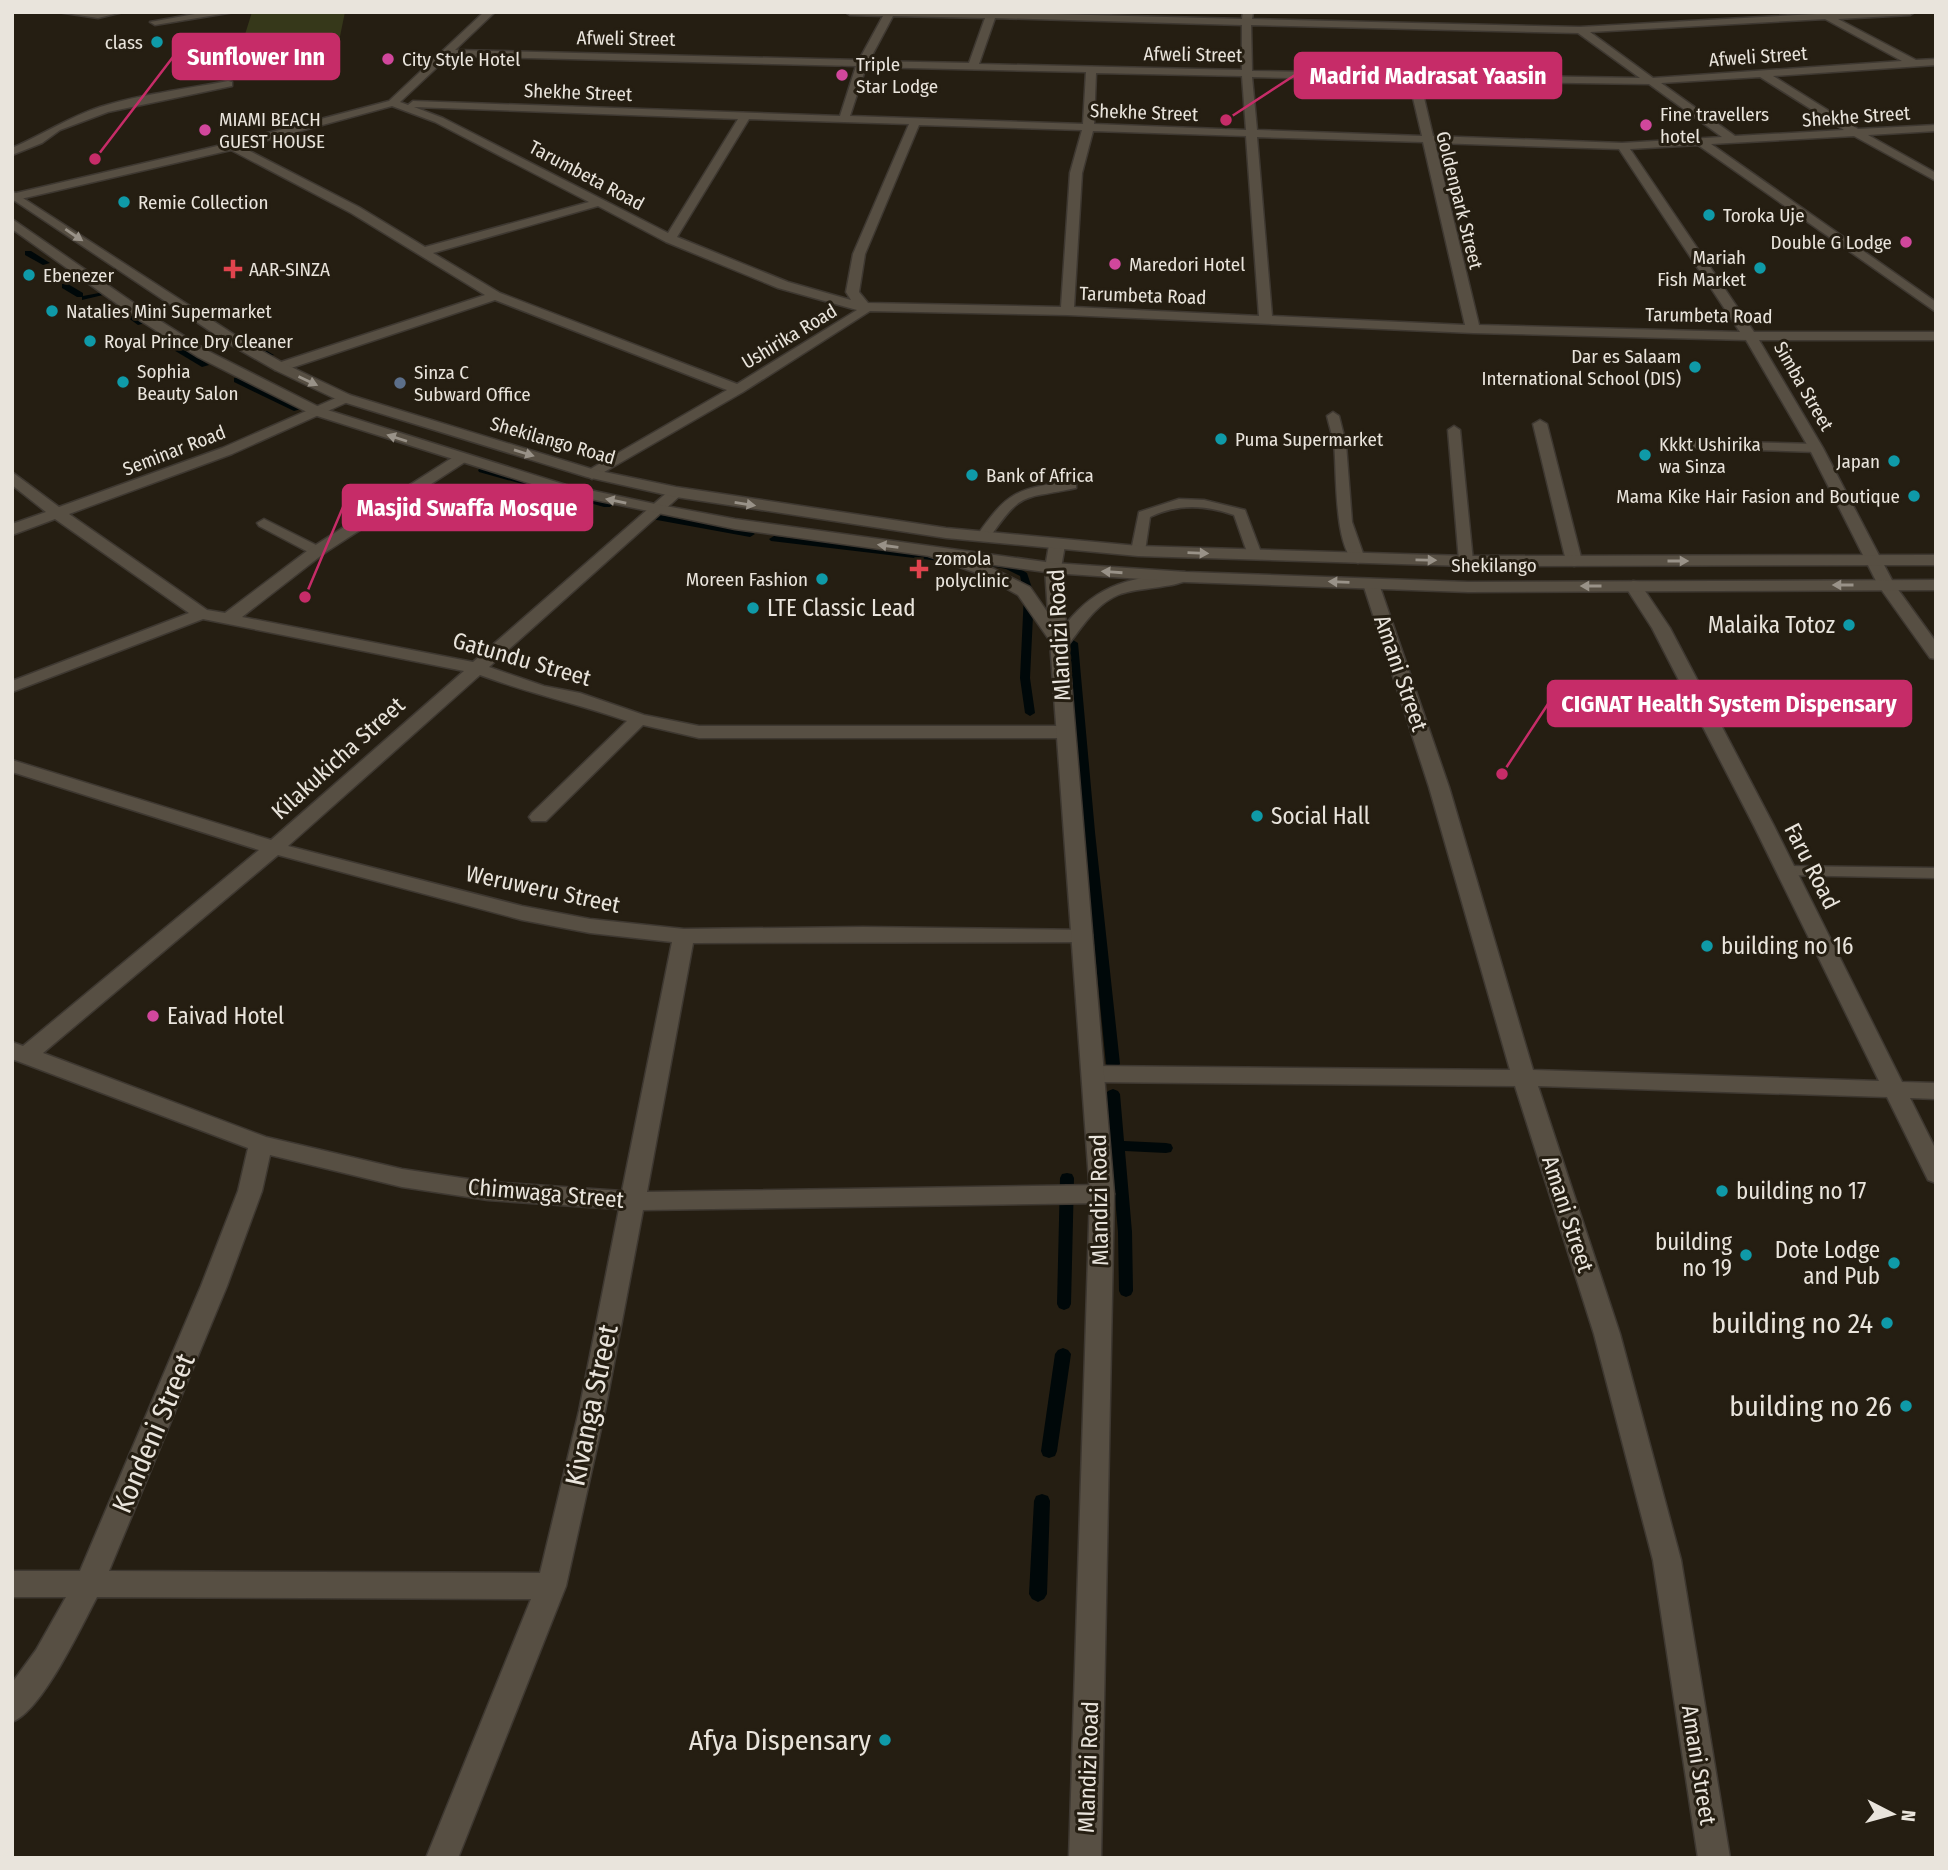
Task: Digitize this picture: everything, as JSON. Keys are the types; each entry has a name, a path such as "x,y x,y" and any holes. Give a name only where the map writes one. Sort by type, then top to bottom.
{"street":[{"path":"63,12 98,15 118,12"},
{"path":"155,22 229,12"},
{"path":"14,196 232,146 393,103 490,12"},
{"path":"850,12 991,16 1248,17 1580,30 1910,12"},
{"path":"844,119 863,62 890,13"},
{"path":"1823,15 1936,75"},
{"path":"973,65 991,16"},
{"path":"1248,17 1247,72 1266,319"},
{"path":"1585,18 1602,30"},
{"path":"1580,30 1735,141"},
{"name":"Afweli Street","path":"448,53 1247,72 1414,79 1649,81 1936,62"},
{"path":"1067,311 1076,173 1088,128 1091,68"},
{"path":"1763,74 1936,178"},
{"name":"Goldenpark Street","path":"1414,79 1473,328"},
{"path":"12,152 38,141 64,124 105,109 228,84"},
{"name":"Shekhe Street","path":"393,103 1622,146 1936,128"},
{"name":"Tarumbeta Road","path":"393,103 439,120 670,239 783,285 864,307 1067,311 1473,328 1750,336 1936,336"},
{"path":"670,239 746,115"},
{"name":"Ushirika Road","path":"592,474 863,312 864,307 852,292 859,254 915,122"},
{"path":"1702,142 1936,308"},
{"path":"232,146 355,210 495,296 738,389"},
{"name":"Simba Street","path":"1622,146 1750,336 1816,448 1886,585 1936,654"},
{"name":"Shekilango Road","path":"14,196 179,306 280,367 345,398 592,474 750,505 983,537 1055,557"},
{"path":"422,252 597,203"},
{"name":"Shekilango Road","path":"12,223 146,318 203,354 316,411 460,459 562,489 735,524 935,553 1055,557"},
{"path":"280,367 495,296"},
{"name":"Seminar Road","path":"12,530 227,452 345,398"},
{"path":"1540,424 1574,561"},
{"path":"228,619 317,551 460,459"},
{"name":"Gatundu Street","path":"12,477 58,514 202,614 476,668 540,691 574,698 639,719 699,732 1065,732"},
{"name":"Kilakukicha Street","path":"19,1052 274,848 476,668 569,590 676,492"},
{"name":"Shekilango","path":"1055,557 1138,551 1466,561 1936,560"},
{"path":"935,553 988,572 1024,591 1060,643 1093,604 1123,588 1148,581 1186,577"},
{"name":"Shekilango","path":"1055,557 1186,577 1371,584 1468,587 1936,585"},
{"name":"Mlandizi Road","path":"1055,557 1065,732 1102,1194 1085,1858"},
{"name":"Amani Street","path":"1371,584 1439,787 1524,1077 1607,1334 1667,1560 1714,1858"},
{"name":"Faru Road","path":"1633,586 1661,628 1787,871 1936,1174"},
{"path":"12,687 202,614"},
{"path":"540,817 639,719"},
{"name":"Weruweru Street","path":"12,766 274,848 522,913 625,932 684,936 1082,935"},
{"name":"Kivanga Street","path":"442,1858 551,1586 592,1410 684,936"},
{"name":"Chimwaga Street","path":"19,1052 261,1144 415,1180 488,1191 631,1201 1102,1194"},
{"path":"1093,1074 1524,1077 1936,1091"},
{"name":"Kondeni Street","path":"12,1708 47,1660 90,1583 214,1286 250,1191 261,1144"},
{"path":"12,1584 551,1586"}],"lane":[{"path":"1333,416 1340,444 1339,473 1345,522 1358,559"},
{"path":"1454,430 1466,561"},
{"path":"1693,445 1816,448"},
{"path":"983,537 1006,503 1015,496 1026,491 1071,485"},
{"path":"1138,551 1144,515 1158,507 1200,503 1223,506 1240,513 1255,555"},
{"path":"264,523 317,551"},
{"path":"1787,871 1936,873"}],"green space":[{"path":"252,12 345,12 337,51 238,57"}],"waterway":[{"path":"28,253 46,263"},
{"path":"65,286 80,295"},
{"path":"85,298 99,295"},
{"path":"130,315 141,323"},
{"path":"165,341 205,365"},
{"path":"245,342 270,355"},
{"path":"237,380 297,409"},
{"path":"482,470 607,505"},
{"path":"649,516 750,534"},
{"path":"774,539 948,559"},
{"path":"994,564 1009,566 1024,575 1029,594 1025,678 1030,713"},
{"path":"1073,643 1113,1064"},
{"path":"1113,1094 1118,1146"},
{"path":"1118,1146 1166,1148"},
{"path":"1118,1146 1125,1232 1126,1291"},
{"path":"1064,1304 1067,1178"},
{"path":"1049,1451 1063,1354"},
{"path":"1038,1594 1042,1501"}],"place":[{"name":"class","path":"157,42"},
{"name":"City Style Hotel","path":"388,59"},
{"name":"Triple Star Lodge","path":"842,75"},
{"name":"Madrid Madrasat Yaasin","path":"1226,120"},
{"name":"Fine travellers hotel","path":"1646,125"},
{"name":"MIAMI BEACH GUEST HOUSE","path":"205,130"},
{"name":"Sunflower Inn","path":"95,159"},
{"name":"Remie Collection","path":"124,202"},
{"name":"Toroka Uje","path":"1709,215"},
{"name":"Double G Lodge","path":"1906,242"},
{"name":"Maredori Hotel","path":"1115,264"},
{"name":"Mariah Fish Market","path":"1760,268"},
{"name":"AAR-SINZA","path":"233,269"},
{"name":"Ebenezer","path":"29,275"},
{"name":"Natalies Mini Supermarket","path":"52,311"},
{"name":"Royal Prince Dry Cleaner","path":"90,341"},
{"name":"Dar es Salaam International School (DIS)","path":"1695,367"},
{"name":"Sophia Beauty Salon","path":"123,382"},
{"name":"Sinza C Subward Office","path":"400,383"},
{"name":"Puma Supermarket","path":"1221,439"},
{"name":"Kkkt Ushirika wa Sinza","path":"1645,455"},
{"name":"Japan","path":"1894,461"},
{"name":"Bank of Africa","path":"972,475"},
{"name":"Mama Kike Hair Fasion and Boutique","path":"1914,496"},
{"name":"zomola polyclinic","path":"919,569"},
{"name":"Moreen Fashion","path":"822,579"},
{"name":"Masjid Swaffa Mosque","path":"305,597"},
{"name":"LTE Classic Lead","path":"753,608"},
{"name":"Malaika Totoz","path":"1849,625"},
{"name":"CIGNAT Health System Dispensary","path":"1502,774"},
{"name":"Social Hall","path":"1257,816"},
{"name":"building no 16","path":"1707,946"},
{"name":"Eaivad Hotel","path":"153,1016"},
{"name":"building no 17","path":"1722,1191"},
{"name":"building no 19","path":"1746,1255"},
{"name":"Dote Lodge and Pub","path":"1894,1263"},
{"name":"building no 24","path":"1887,1323"},
{"name":"building no 26","path":"1906,1406"},
{"name":"Afya Dispensary","path":"885,1740"}]}
